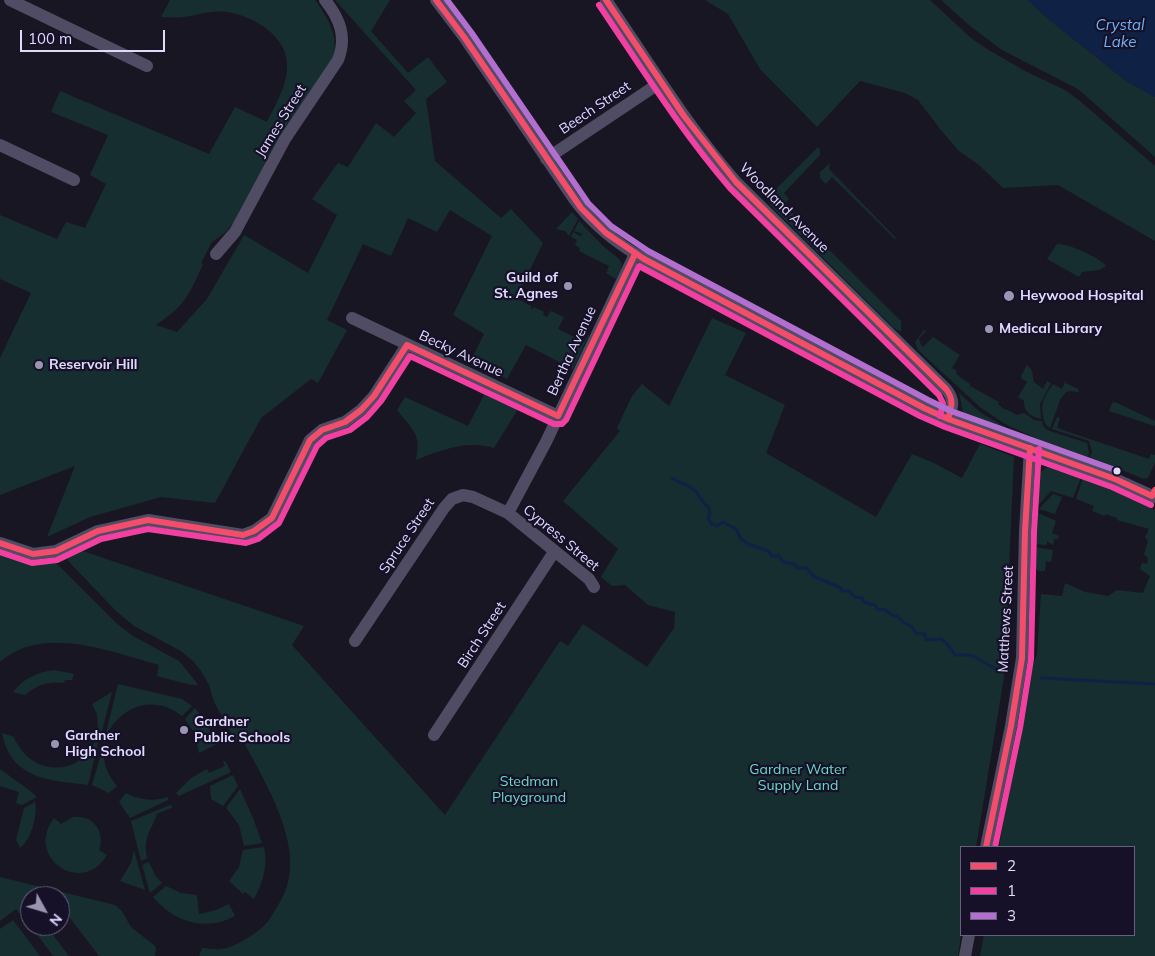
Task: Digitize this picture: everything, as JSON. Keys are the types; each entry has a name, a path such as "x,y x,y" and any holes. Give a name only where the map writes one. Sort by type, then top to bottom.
{"street":[{"path":"10,0 147,66"},
{"name":"James Street","path":"216,254 235,232 285,139 338,60 342,48 342,34 338,20 325,0"},
{"path":"436,0 464,37 546,159 587,216 612,239 635,254 894,393 948,419 1115,479 1155,497"},
{"name":"Woodland Avenue","path":"606,0 661,82 711,152 736,182 946,389 953,402 948,419"},
{"name":"Beech Street","path":"546,159 661,82"},
{"path":"0,145 74,180"},
{"name":"Bertha Avenue","path":"508,513 544,445 635,254"},
{"name":"Becky Avenue","path":"352,318 558,416"},
{"path":"0,543 33,554 56,551 98,531 148,520 243,535 254,531 272,518 310,440 322,430 345,422 360,410 374,396 407,345"},
{"name":"Matthews Street","path":"986,846 1011,726 1022,658 1025,531 1030,448"},
{"name":"Spruce Street","path":"355,641 448,502 460,495 473,497 508,513"},
{"name":"Cypress Street","path":"508,513 588,579 594,587"},
{"name":"Birch Street","path":"434,735 554,552"},
{"path":"965,956 969,936"}],"green space":[{"path":"170,0 315,0 325,14 332,29 335,52 333,61 281,138 233,223 226,232 212,242 201,263 203,264 194,284 185,299 173,312 156,325 177,332 207,299 244,235 308,273 337,215 312,199 338,163 348,167 376,123 394,137 416,113 404,101 416,90 335,0 390,0 371,31 408,73 428,57 447,82 426,99 435,161 501,218 511,209 543,243 516,298 533,309 534,307 544,312 543,315 547,317 551,311 564,317 558,329 584,342 589,335 573,369 526,345 507,379 470,362 484,334 453,315 492,236 450,210 437,232 408,218 391,256 363,244 327,320 347,330 318,383 311,379 261,418 215,503 161,497 90,517 47,537 75,466 0,495 0,358 31,293 0,279 0,215 57,239 66,222 85,228 106,184 90,175 108,135 51,112 60,91 209,154 235,107 267,122 285,83 287,69 283,47 268,30 247,18 226,12 210,12 181,17 161,17"},
{"path":"705,0 930,0 971,38 987,49 1025,71 1065,90 1080,101 1155,166 1155,241 1058,185 1003,188 979,165 959,151 918,100 905,93 860,81 817,127 760,69 728,14"},
{"path":"941,0 1028,0 1046,17 1125,80 1155,97 1155,157 1078,89 1002,50 970,26"},
{"path":"818,147 820,155 784,193 789,199 784,205 901,321 901,332 894,328 770,205 772,193"},
{"path":"830,163 829,169 895,239 832,177 826,184 820,178 820,172"},
{"path":"572,212 578,219 569,236 565,231 556,229"},
{"path":"579,221 603,246 619,259 622,264 616,279 606,273 609,266 579,251 580,248 575,245 577,240 571,237 573,232 580,236 583,234 574,231"},
{"path":"1057,244 1083,252 1098,259 1106,266 1099,270 1082,272 1079,277 1047,259"},
{"path":"712,318 746,333 725,375 785,405 766,453 876,517 912,454 962,478 980,444 1014,457 1004,677 976,846 960,846 961,936 958,956 199,956 202,948 221,949 240,942 260,929 269,920 287,886 290,868 285,830 260,772 242,739 236,742 214,702 209,685 201,671 181,651 134,626 116,611 71,564 68,560 69,552 74,548 304,626 292,645 445,815 560,641 568,646 583,624 647,667 674,628 675,612 648,605 625,585 612,586 601,577 618,549 563,501 620,431 617,428 632,396 642,384 669,406"},
{"path":"924,330 926,331 919,338 923,347 933,337 960,355 952,368 970,386 999,402 998,404 1005,410 1017,415 1024,413 1034,420 1042,421 1043,426 1047,430 1087,443 1088,457 1040,440 1005,424 981,408 918,350 915,342"},
{"path":"1027,365 1032,371 1034,382 1043,389 1047,381 1051,383 1040,404 1041,419 1029,413 1025,408 1024,401 1018,397 1027,382 1021,376"},
{"path":"1066,380 1066,383 1078,389 1079,392 1066,392 1060,400 1050,428 1043,417 1044,400 1053,384 1062,389"},
{"path":"487,389 521,404 494,448 474,445 454,447 416,460 418,451 417,438 411,427 397,410 405,397 468,426"},
{"path":"959,393 981,413 1016,433 969,420 963,412"},
{"path":"1115,402 1155,421 1155,426 1109,411 1112,403"},
{"path":"1057,417 1060,418 1057,428 1149,459 1151,454 1155,455 1155,463 1148,478 1144,479 1090,457 1092,452 1089,441 1052,429"},
{"path":"1048,467 1081,477 1073,498 1051,491 1036,508 1037,479 1039,474"},
{"path":"1083,478 1114,490 1155,510 1155,956 980,956 984,936 1135,936 1135,846 999,846 1031,670 1037,654 1041,594 1062,596 1065,583 1085,592 1108,596 1117,590 1143,593 1150,576 1140,569 1142,563 1147,564 1148,558 1144,554 1148,541 1145,537 1149,529 1092,511 1094,506 1076,499"},
{"path":"1053,494 1062,497 1055,514 1039,509"},
{"path":"1036,512 1056,521 1052,533 1059,536 1058,539 1054,539 1053,545 1047,541 1047,545 1035,544"},
{"path":"1035,547 1053,550 1051,562 1046,561 1045,571 1039,571 1034,568"},
{"path":"0,553 26,561 39,562 52,559 115,622 133,636 179,661 197,685 157,676 159,665 78,644 36,645 17,651 0,662"},
{"path":"54,670 74,674 72,680 65,680 64,683 43,684 25,695 13,692 21,683 31,677 42,672"},
{"path":"118,684 182,699 192,706 182,716 161,706 140,706 122,716 107,734"},
{"path":"112,692 102,731 98,731 97,714 92,704"},
{"path":"195,708 204,719 217,744 199,753 195,734 185,719"},
{"path":"2,733 14,737 21,750 31,759 42,765 54,768 77,762 87,753 95,741 98,743 88,785 46,779 23,769 7,749"},
{"path":"104,744 106,766 117,786 109,793 92,785"},
{"path":"223,761 225,761 231,772 179,796 176,793 191,778 207,769 209,773 225,766"},
{"path":"0,769 37,797 22,805 16,803 19,792 0,786"},
{"path":"233,775 238,786 223,806 211,799 210,786"},
{"path":"240,789 262,843 244,846 239,825 226,808"},
{"path":"126,793 141,799 152,800 168,797 168,800 130,818 119,802"},
{"path":"35,802 33,827 20,848 16,840 24,808"},
{"path":"170,805 173,807 157,814 148,834 146,844 147,858 141,861 131,821"},
{"path":"73,817 86,818 92,821 101,837 99,850 107,855 96,867 84,872 71,872 60,867 51,858 46,846 47,833 54,818 61,824"},
{"path":"264,847 264,874 254,899 245,892 243,894 229,881 239,867 243,850"},
{"path":"134,850 145,890 120,881 131,863"},
{"path":"149,862 155,875 162,883 150,893 142,865"},
{"path":"0,877 37,886 20,886 20,914 16,909 0,921"},
{"path":"166,886 181,893 197,895 199,914 216,910 229,904 235,916 224,921 201,924 180,918 161,906 153,897"},
{"path":"70,894 115,905 122,911 131,927 155,946 156,949 155,956 99,956 70,918"},
{"path":"13,920 20,929 20,936 25,936 40,956 0,956 0,929"},
{"path":"38,936 54,936 69,956 53,956"}],"water":[{"name":"Crystal Lake","path":"1028,0 1155,0 1155,97 1125,80 1046,17"}],"waterway":[{"path":"672,478 697,493 709,508 710,514 708,518 711,523 717,526 723,522 736,529 741,539 748,544 768,551 772,556 779,556 783,562 794,564 797,568 807,568 813,576 841,588 842,591 849,591 855,597 862,598 864,602 875,605 878,610 884,609 897,616 911,626 916,633 925,634 926,640 941,639 955,655 971,655 996,669 1006,671"},
{"path":"1041,678 1155,684"}],"transit line":[{"name":"2","path":"436,0 464,37 581,208 606,233 644,259 948,419 1115,479 1152,496 1155,490"},
{"name":"3","path":"447,0 588,203 611,226 648,251 928,400 951,411 1118,471"},
{"name":"2","path":"606,0 684,116 736,182 946,389 952,403 948,419"},
{"name":"1","path":"599,5 678,121 730,188 939,395 943,403 940,416"},
{"name":"2","path":"0,543 33,554 56,551 98,531 148,520 243,535 254,531 272,518 310,440 322,430 345,422 361,410 374,396 407,345 558,416 635,254"},
{"name":"1","path":"0,552 32,563 57,560 101,539 148,529 246,543 258,539 279,523 317,446 326,438 350,430 367,417 381,401 410,356 554,424 562,424 566,420 639,266 920,416 945,427 1112,487 1151,505"},
{"name":"2","path":"986,846 1011,726 1022,658 1025,531 1030,448"},
{"name":"1","path":"995,846 1020,728 1031,659 1034,531 1039,449"}],"place":[{"name":"Guild of St. Agnes","path":"568,286"},
{"name":"Heywood Hospital","path":"1009,296"},
{"name":"Medical Library","path":"989,329"},
{"name":"Reservoir Hill","path":"39,365"},
{"name":"Gardner Public Schools","path":"184,730"},
{"name":"Gardner High School","path":"55,744"}],"park label":[{"name":"Gardner Water Supply Land","path":"798,778"},
{"name":"Stedman Playground","path":"529,790"}]}
